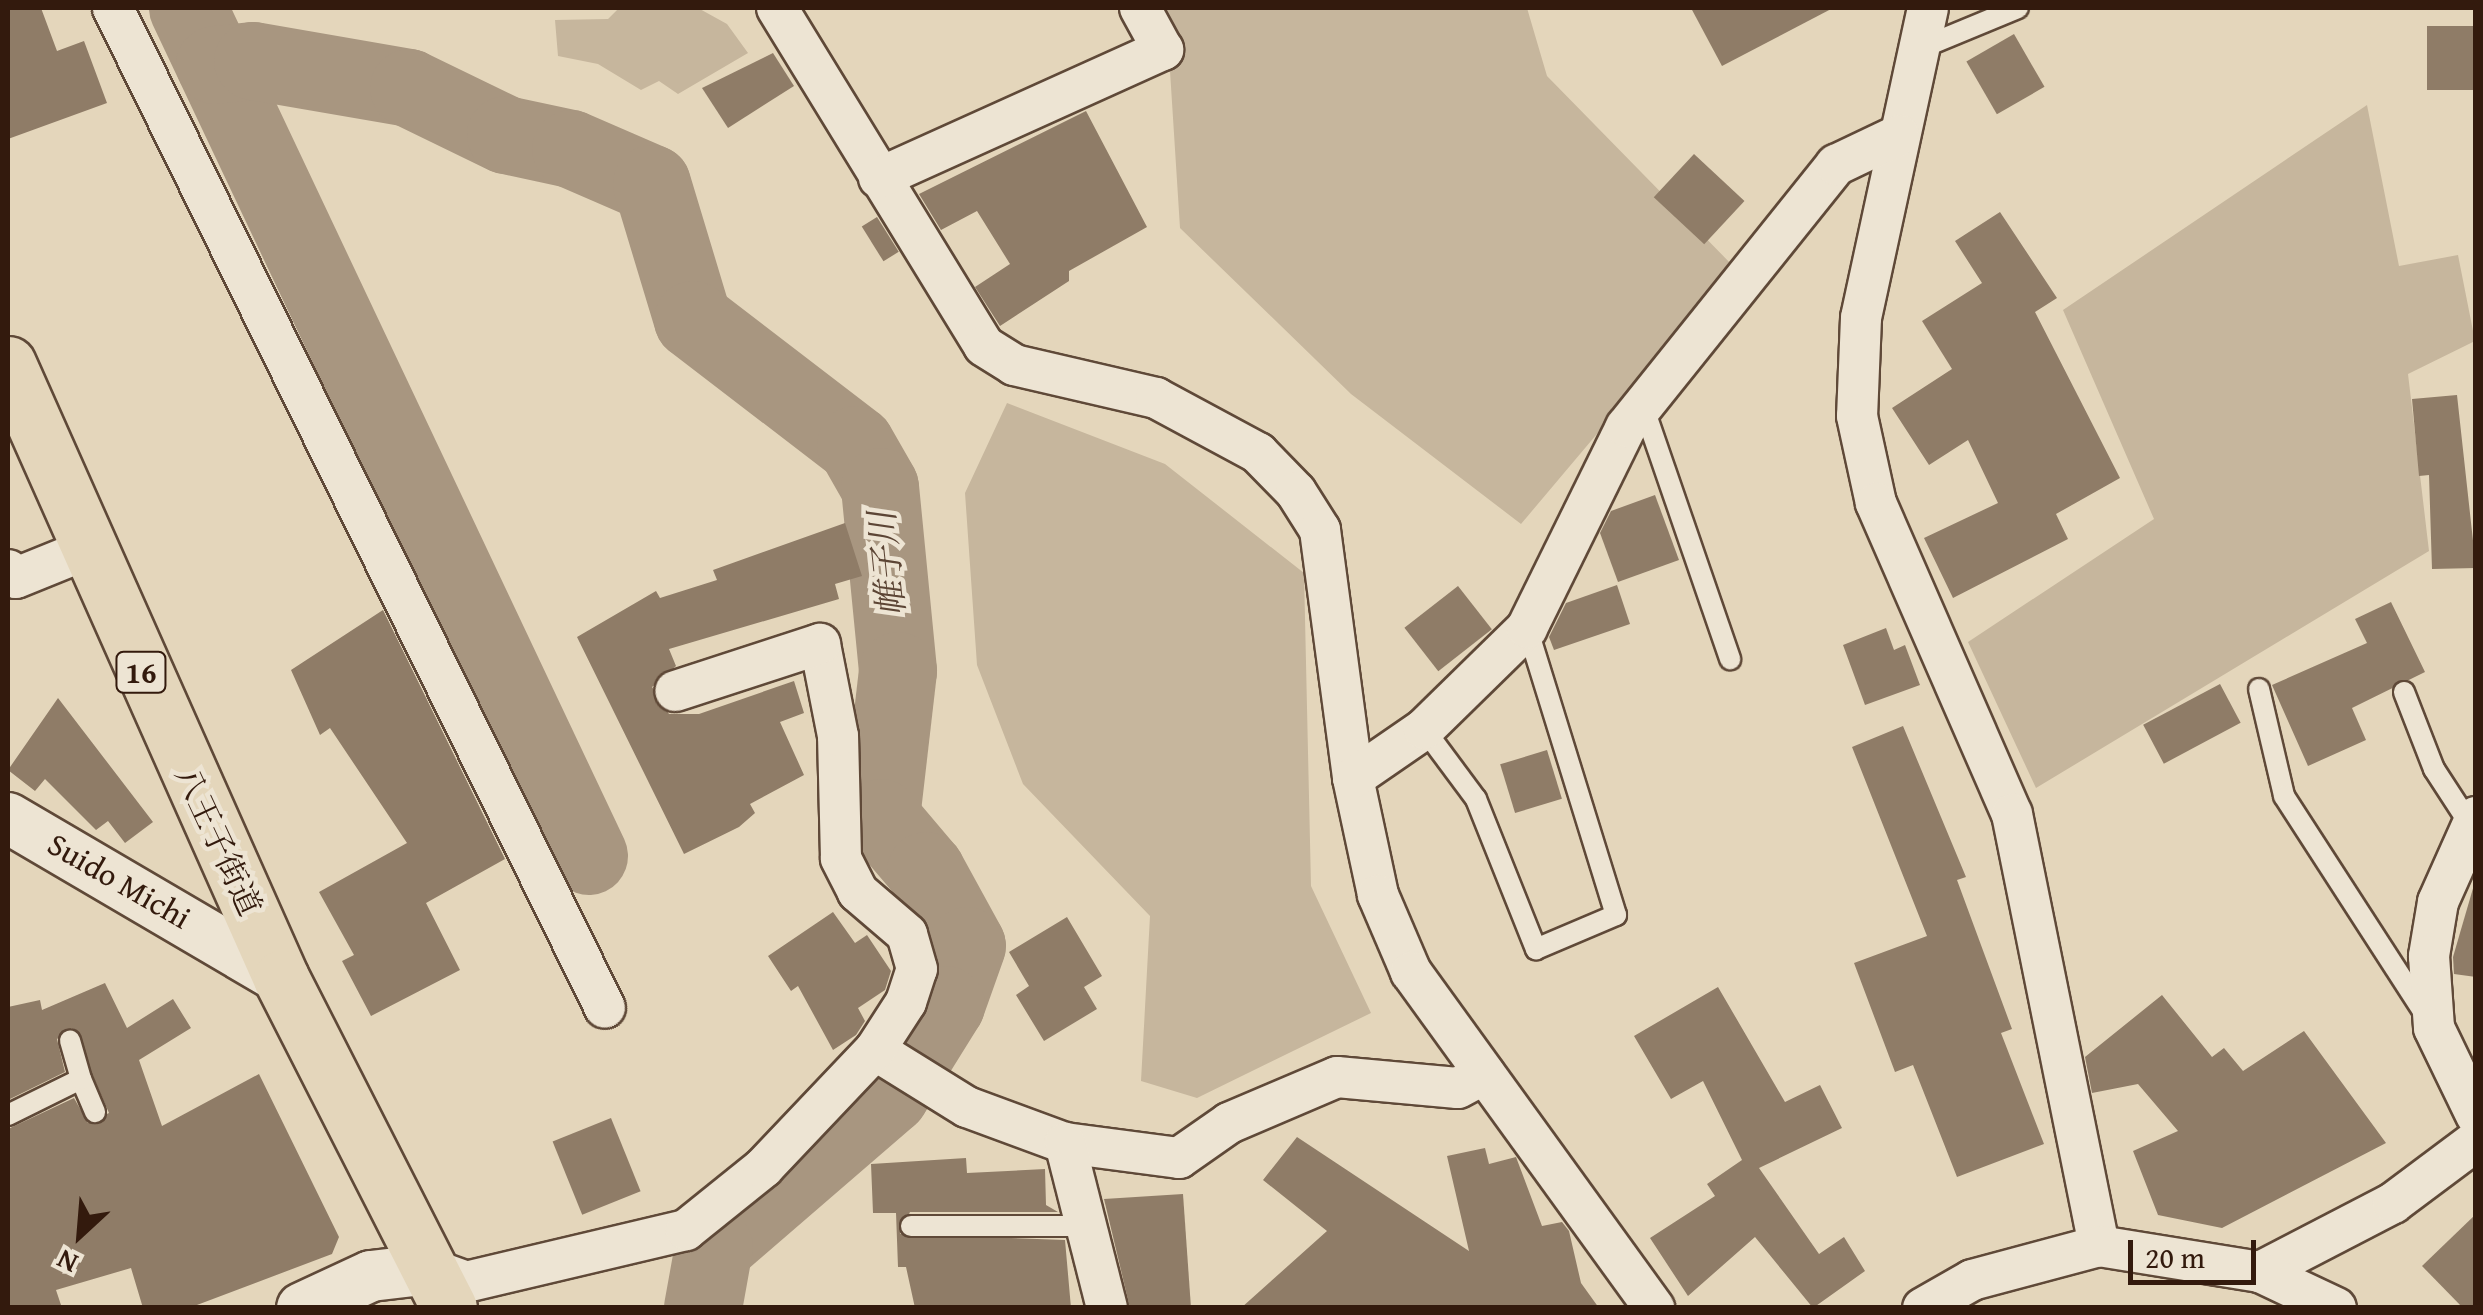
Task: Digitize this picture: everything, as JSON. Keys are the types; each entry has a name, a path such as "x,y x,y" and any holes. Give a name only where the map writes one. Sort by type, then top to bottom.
{"highway":[{"name":"八王子街道","path":"8,364 86,550 281,978 440,1288"}],"street":[{"path":"113,8 605,1008"},
{"path":"880,178 1163,50 1140,8"},
{"path":"1928,8 1861,318 1857,416 1876,503 2012,814 2099,1246"},
{"path":"786,11 880,178 984,346 1014,366 1156,398 1258,453 1296,492 1323,546 1353,778 1378,895 1412,972 1654,1308"},
{"path":"1353,778 1424,729 1527,628 1642,406 1836,164 1900,135"},
{"path":"8,570 16,578 86,550"},
{"path":"302,1308 371,1276 440,1288 686,1230 763,1168 884,1056 917,969 907,934 858,892 841,858 838,736 820,644 675,691"},
{"name":"Suido Michi","path":"8,818 281,978"},
{"path":"2473,821 2438,902 2429,956 2434,1028 2476,1115"},
{"path":"884,1056 930,1084 1064,1143 1179,1158 1229,1124 1336,1078 1458,1088 1484,1074"},
{"path":"2260,1272 2393,1203 2476,1141"},
{"path":"1064,1143 1107,1308"},
{"path":"1923,1308 1972,1280 2099,1246 2260,1272 2336,1308"}],"lane":[{"path":"1918,49 2018,8"},
{"path":"1642,406 1730,659"},
{"path":"1424,729 1476,799 1536,949 1616,915 1527,628"},
{"path":"2259,689 2284,796 2434,1028"},
{"path":"2404,692 2434,769 2473,821"},
{"path":"70,1041 95,1112"},
{"path":"8,1115 81,1079"},
{"path":"911,1226 1084,1226"}],"shaded area":[{"path":"619,8 698,8 727,24 748,53 678,94 659,81 641,90 598,64 558,56 555,20 608,19"},
{"path":"1166,8 1527,8 1547,76 1736,269 1521,524 1351,394 1180,228"},
{"path":"2367,105 2399,266 2458,255 2475,341 2408,374 2429,551 2036,788 1968,642 2154,519 2063,310"},
{"path":"1007,403 1165,464 1304,573 1311,886 1371,1013 1197,1098 1141,1081 1150,916 1023,784 977,665 965,493"}],"building":[{"path":"8,8 41,8 57,51 84,41 107,103 8,139"},
{"path":"1691,8 1833,8 1722,66"},
{"path":"2427,26 2476,26 2476,90 2427,90"},
{"path":"2014,34 2044,87 1997,114 1966,62"},
{"path":"773,53 794,86 728,128 702,88"},
{"path":"1086,111 1147,227 1069,271 1069,281 1000,326 975,287 1010,264 977,211 941,230 919,194"},
{"path":"1694,154 1744,201 1704,244 1654,197"},
{"path":"2000,212 2057,298 2035,312 2120,478 2056,514 2068,539 1953,598 1924,538 1998,503 1968,440 1929,465 1892,408 1952,369 1922,321 1982,283 1955,241"},
{"path":"877,217 899,252 883,261 862,227"},
{"path":"2457,395 2476,568 2432,569 2429,475 2419,476 2412,399"},
{"path":"1655,495 1679,560 1618,582 1600,533 1611,511"},
{"path":"845,523 862,576 835,584 839,599 669,649 676,666 652,687 669,714 699,714 794,681 804,713 780,722 804,775 750,804 755,813 739,827 684,854 577,637 656,591 660,598 717,580 713,570"},
{"path":"1617,585 1630,624 1554,650 1549,637 1566,603"},
{"path":"1458,586 1492,629 1438,671 1404,628"},
{"path":"2391,602 2425,672 2352,708 2366,740 2308,766 2272,685 2367,643 2355,619"},
{"path":"383,610 505,859 426,903 460,970 371,1016 342,961 354,955 319,892 407,843 330,728 320,735 291,670"},
{"path":"1886,628 1894,650 1905,645 1920,685 1865,705 1843,645"},
{"path":"2220,684 2241,723 2164,764 2143,725"},
{"path":"58,698 153,822 125,843 108,821 96,830 45,779 35,791 8,770"},
{"path":"1903,726 1966,877 1957,880 2012,1029 2001,1033 2044,1144 1957,1177 1913,1065 1895,1072 1854,963 1927,936 1852,747"},
{"path":"1547,750 1562,799 1515,813 1500,764"},
{"path":"2476,878 2476,977 2454,974 2453,957"},
{"path":"833,912 855,943 867,935 891,971 885,990 858,1008 865,1021 856,1035 833,1050 798,986 791,991 768,956"},
{"path":"1067,917 1102,976 1084,987 1097,1009 1044,1041 1016,995 1029,986 1009,952"},
{"path":"105,983 127,1028 173,999 191,1028 139,1060 162,1126 259,1074 339,1237 332,1254 189,1308 143,1308 131,1268 56,1290 62,1308 8,1308 8,1129 74,1098 88,1123 109,1113 72,1028 57,1039 65,1072 8,1100 8,1007 40,1000 42,1010"},
{"path":"1718,987 1785,1102 1820,1085 1842,1128 1759,1168 1819,1254 1844,1237 1865,1271 1813,1308 1755,1237 1688,1296 1650,1238 1715,1196 1707,1184 1742,1160 1703,1081 1671,1099 1634,1036"},
{"path":"2162,995 2212,1057 2224,1048 2243,1071 2304,1031 2386,1143 2222,1228 2158,1215 2133,1151 2178,1131 2138,1084 2092,1093 2085,1057"},
{"path":"611,1118 641,1191 582,1215 553,1142"},
{"path":"1297,1137 1469,1251 1447,1156 1485,1148 1489,1164 1516,1157 1542,1226 1562,1222 1569,1231 1581,1283 1599,1308 1241,1308 1327,1231 1263,1180"},
{"path":"966,1158 967,1173 1045,1169 1046,1205 1058,1212 910,1212 900,1234 1065,1240 1071,1308 915,1308 906,1267 898,1267 896,1213 873,1213 871,1164"},
{"path":"1183,1194 1191,1308 1130,1308 1104,1199"},
{"path":"2476,1214 2476,1308 2463,1308 2422,1266"}],"waterway":[{"path":"188,8 589,856"},
{"name":"帷子川","path":"215,65 253,61 409,88 506,135 571,149 652,184 693,320 856,445 880,487 898,671 881,818 926,871 967,946 946,1005 890,1095 714,1247 703,1308"}]}
